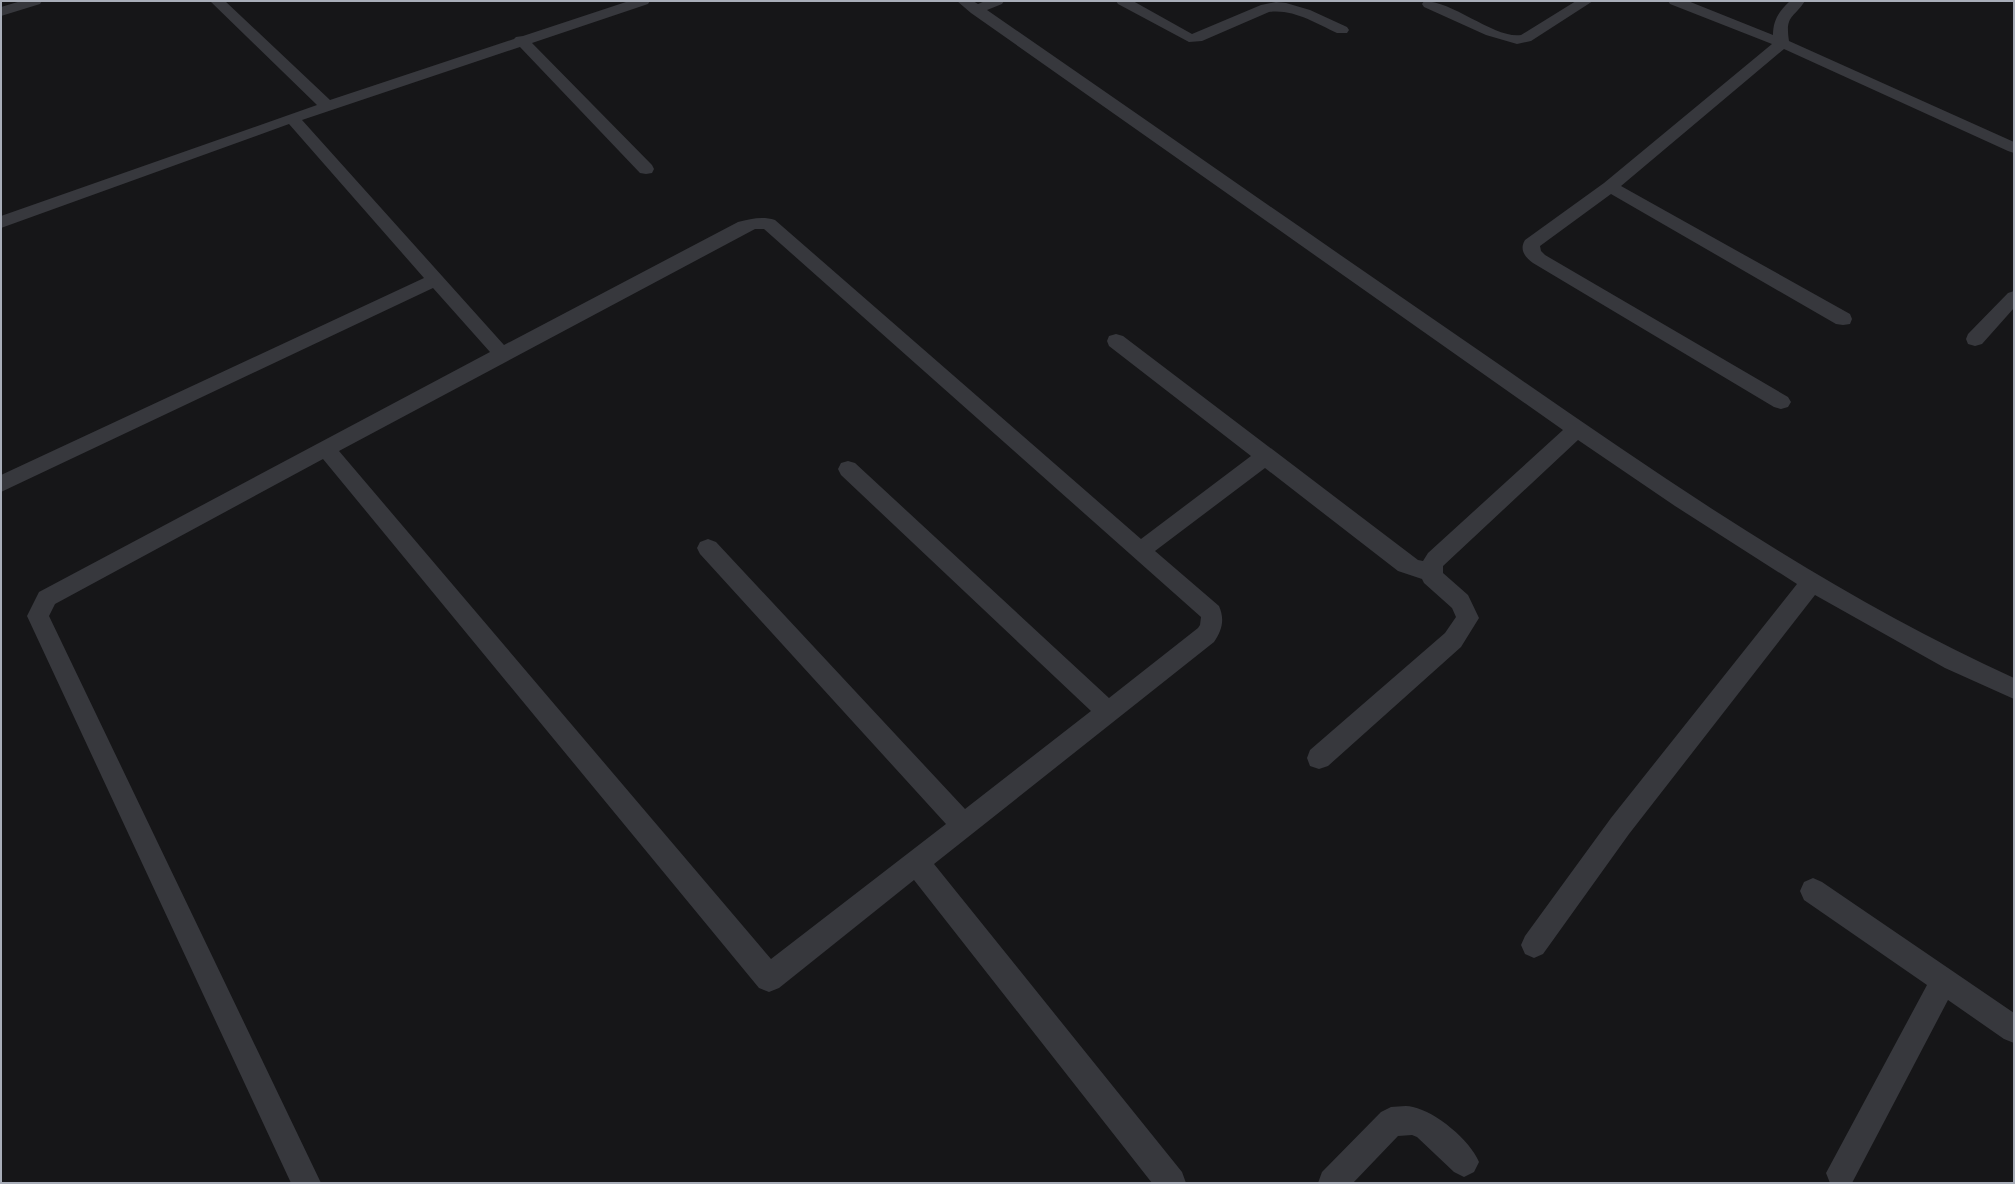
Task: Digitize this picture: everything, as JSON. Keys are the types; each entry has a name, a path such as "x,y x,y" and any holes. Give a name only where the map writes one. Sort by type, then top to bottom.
{"street":[{"path":"1,12 35,1"},
{"path":"217,1 327,106"},
{"path":"1,222 292,118 521,40 643,1"},
{"path":"970,6 997,1"},
{"path":"1123,1 1189,38 1197,38 1266,8 1277,6 1296,9 1342,30"},
{"path":"1429,4 1512,40 1519,40 1526,38 1586,1"},
{"path":"1675,1 1782,43 2014,148"},
{"path":"1782,43 1780,29 1781,20 1798,1"},
{"path":"970,6 1417,316 1577,429 1688,504 1812,582 1953,661 2014,689"},
{"path":"521,40 646,169"},
{"path":"1781,402 1539,259 1532,253 1531,244 1610,187 1782,43"},
{"path":"292,118 502,354"},
{"path":"1610,187 1843,319"},
{"path":"306,1183 38,616 47,598 502,354 744,226 755,223 769,224 1211,613 1212,622 1211,628 1206,635 769,978 326,449"},
{"path":"1,484 436,280"},
{"path":"1975,340 2014,297"},
{"path":"1116,341 1406,565 1417,569 1432,571"},
{"path":"1319,758 1452,640 1468,618 1460,602 1432,577 1432,565 1436,558 1577,429"},
{"path":"1140,551 1265,457"},
{"path":"848,469 1108,712"},
{"path":"708,548 963,825"},
{"path":"1534,945 1620,826 1812,582"},
{"path":"916,862 1171,1183"},
{"path":"1813,891 2014,1029"},
{"path":"1841,1172 1944,981"},
{"path":"1333,1183 1390,1122 1412,1121 1426,1126 1464,1162"}]}
